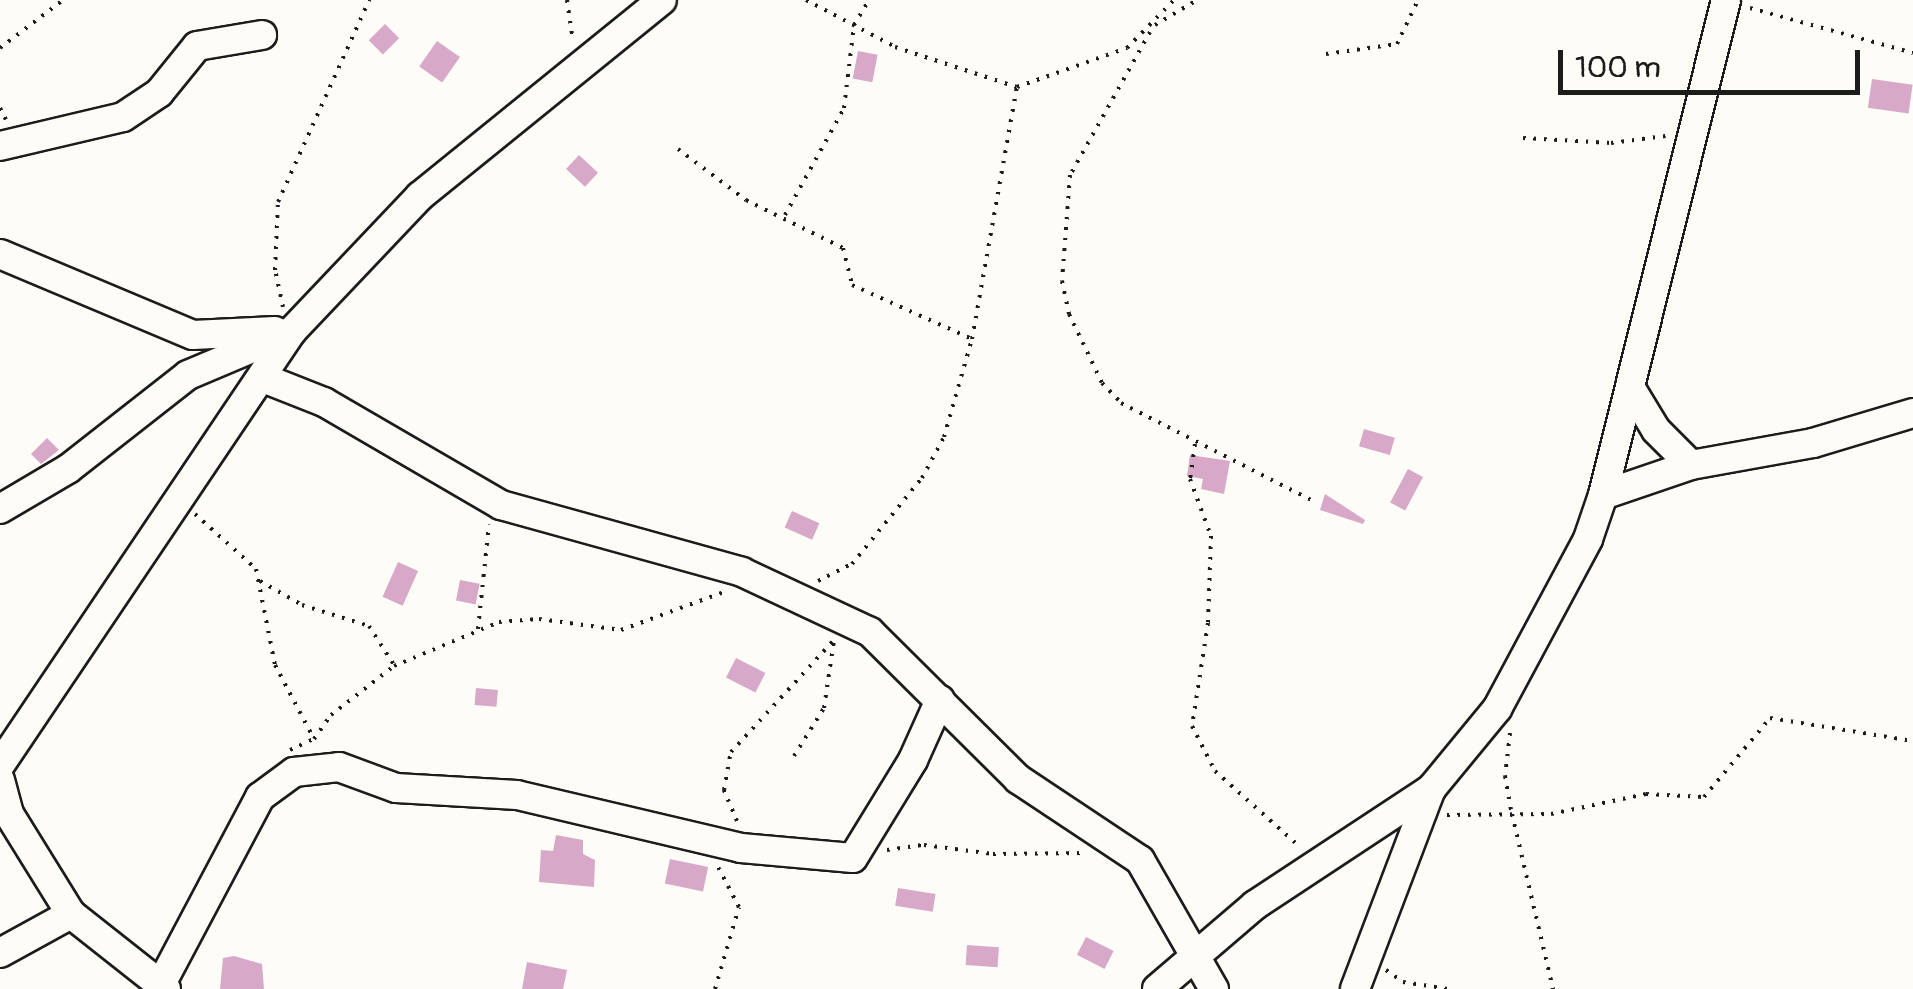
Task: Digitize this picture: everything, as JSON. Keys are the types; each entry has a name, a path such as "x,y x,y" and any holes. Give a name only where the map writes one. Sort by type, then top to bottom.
{"street":[{"path":"0,765 292,330 420,196 662,0"},
{"path":"1157,989 1196,960 1255,905 1432,789 1498,709 1588,538 1603,495 1725,3"},
{"path":"0,146 123,117 159,92 197,46 262,34"},
{"path":"0,254 193,335 292,330"},
{"path":"0,509 68,469 188,375 292,330"},
{"path":"263,378 324,402 482,496 769,582 940,700 1018,780 1128,850 1154,876 1214,989"},
{"path":"1630,387 1656,430 1691,465"},
{"path":"1603,495 1691,465 1813,443 1911,415"},
{"path":"0,780 18,831 71,914 163,987 260,798 278,781 308,768 339,767 396,788 517,794 741,848 853,858 913,760 940,700"},
{"path":"1355,989 1432,789"},
{"path":"0,953 71,914"}],"path":[{"path":"0,48 63,0"},
{"path":"292,330 275,270 278,202 369,0"},
{"path":"567,0 580,65"},
{"path":"806,0 918,56 1017,88 1098,63 1150,32"},
{"path":"785,215 844,108 854,25 869,0"},
{"path":"1174,0 1150,32 1070,175 1062,281 1102,383 1122,404 1315,502"},
{"path":"1156,25 1198,0"},
{"path":"1326,54 1397,44 1418,0"},
{"path":"1725,3 1913,53"},
{"path":"813,580 842,574 922,478 953,413 972,339 1017,88"},
{"path":"1522,138 1645,142 1695,128"},
{"path":"678,149 746,200 785,215 843,248 852,285 972,339"},
{"path":"1195,444 1190,479 1212,536 1208,623 1192,726 1215,771 1238,796 1324,862"},
{"path":"478,631 490,554 482,496"},
{"path":"180,501 250,559 260,581 262,619 275,665 314,739"},
{"path":"260,581 302,605 369,626 394,666"},
{"path":"278,781 292,746 314,739 332,715 394,666 478,631 524,619 621,630 769,582"},
{"path":"794,756 824,708 843,630"},
{"path":"741,848 724,790 731,752 843,630"},
{"path":"1422,816 1551,814 1646,794 1704,797 1759,723 1770,718 1913,741"},
{"path":"1513,721 1505,757 1512,814 1553,989"},
{"path":"853,858 924,845 993,854 1128,850"},
{"path":"715,862 739,907 715,989"},
{"path":"1374,940 1394,978 1449,989"}],"building":[{"path":"385,24 399,38 383,54 369,40"},
{"path":"437,41 460,57 442,82 419,66"},
{"path":"858,51 878,55 872,82 853,78"},
{"path":"1872,79 1913,85 1909,113 1868,108"},
{"path":"579,155 598,173 585,187 566,169"},
{"path":"1364,429 1395,438 1390,455 1359,446"},
{"path":"47,438 59,450 41,464 31,454"},
{"path":"1190,455 1230,461 1224,494 1201,489 1203,479 1187,476"},
{"path":"1408,469 1423,477 1405,511 1390,503"},
{"path":"1325,494 1365,520 1363,524 1320,510"},
{"path":"792,511 819,523 812,540 785,527"},
{"path":"398,562 418,571 403,606 383,597"},
{"path":"460,580 480,584 476,604 456,601"},
{"path":"736,658 765,673 755,693 726,678"},
{"path":"476,688 498,690 496,707 475,705"},
{"path":"556,835 583,840 583,854 595,860 594,887 539,882 541,850 553,851"},
{"path":"670,859 708,867 703,892 665,883"},
{"path":"898,888 936,894 933,912 895,906"},
{"path":"1086,937 1114,951 1105,969 1077,955"},
{"path":"967,945 999,947 998,967 966,965"},
{"path":"234,956 262,964 264,989 220,989 223,958"},
{"path":"527,962 567,970 563,989 522,989"}]}
